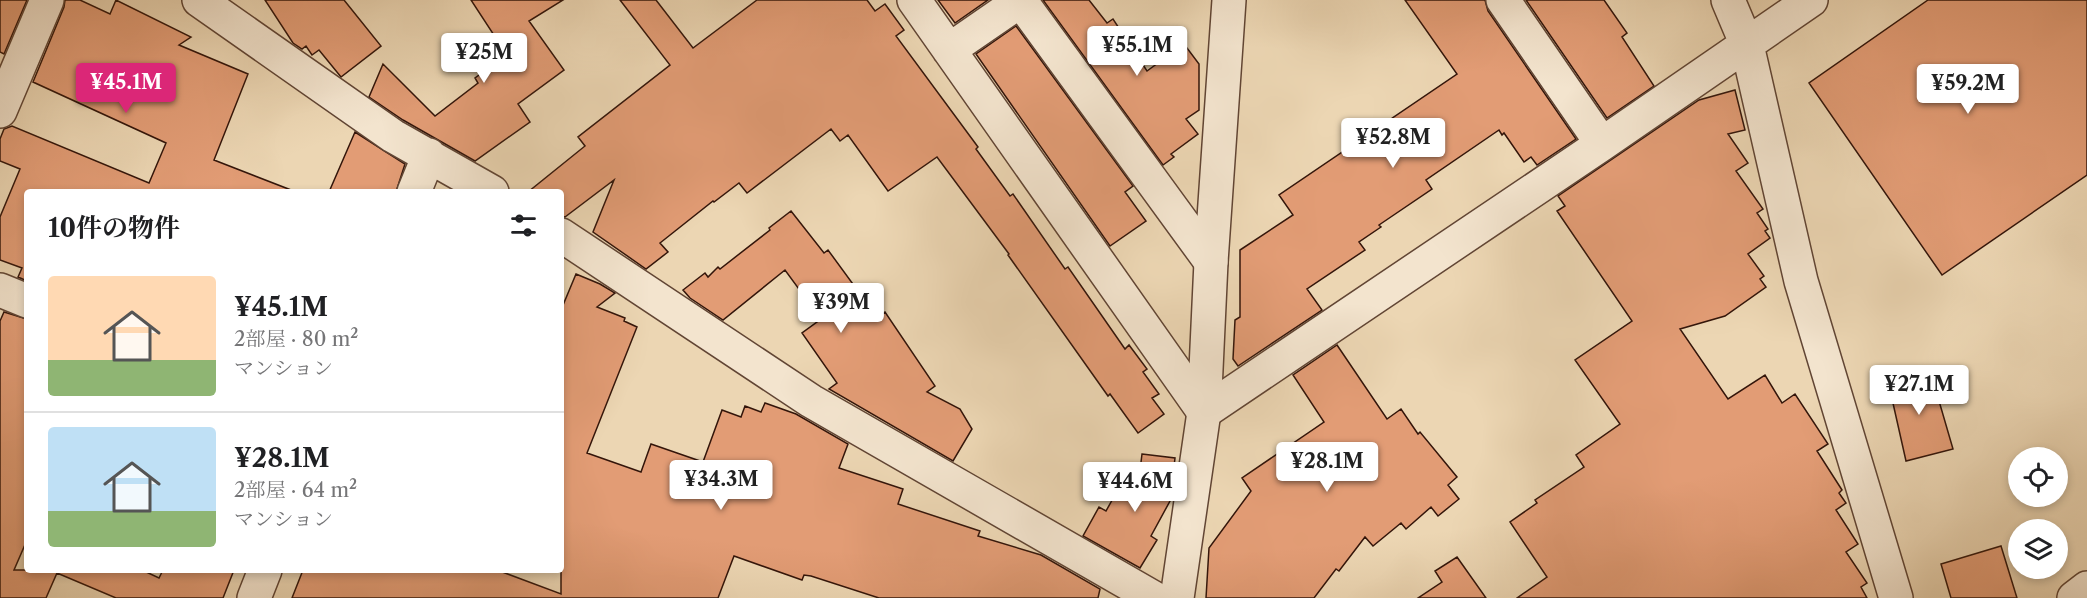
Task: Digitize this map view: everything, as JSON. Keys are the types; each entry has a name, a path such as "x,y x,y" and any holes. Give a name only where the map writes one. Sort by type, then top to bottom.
{"street":[{"path":"0,111 47,0"},
{"path":"199,0 393,136 487,189"},
{"path":"914,0 1204,412"},
{"path":"1177,598 1204,412 1211,262 1229,0"},
{"path":"1503,0 1602,144"},
{"path":"1728,0 1747,45 1801,281 1896,598"},
{"path":"1204,412 1811,0"},
{"path":"949,50 1020,1 1211,262"},
{"path":"415,189 429,155"},
{"path":"564,237 811,401 1154,598"},
{"path":"0,290 24,300"},
{"path":"254,598 264,573"},
{"path":"2074,598 2087,588"}],"building":[{"path":"0,0 27,0 4,54 0,52"},
{"path":"65,0 80,0 110,14 116,0 191,37 179,45 248,74 214,160 288,189 24,189 24,280 18,277 22,268 0,260 0,217 20,169 0,161 0,139 4,129 12,126 149,183 166,143 33,82"},
{"path":"265,0 344,0 381,46 341,77 319,50 312,55 306,46 302,49 293,43"},
{"path":"471,0 563,0 529,21 564,70 518,104 530,122 475,161 403,120 369,97 383,64 435,116 478,83 475,78 507,55"},
{"path":"620,0 656,0 693,48 757,0 867,0 875,11 885,4 904,30 896,36 978,147 976,149 1010,196 1013,194 1065,269 1068,267 1125,349 1129,345 1147,369 1143,372 1159,394 1152,398 1164,414 1138,433 1110,394 1108,396 1009,254 937,157 888,191 848,135 840,141 831,129 747,193 739,183 713,201 660,243 668,252 646,269 593,232 614,180 565,217 564,189 532,189 585,146 578,137 670,65"},
{"path":"938,0 988,0 955,23"},
{"path":"1043,0 1089,0 1107,23 1113,19 1147,71 1184,44 1199,64 1199,110 1186,119 1198,134 1171,154 1174,157 1163,165"},
{"path":"1405,0 1485,0 1488,11 1576,139 1537,165 1531,157 1524,162 1504,133 1502,135 1499,130 1426,180 1432,189 1379,225 1381,227 1359,242 1365,250 1307,289 1322,310 1238,366 1233,359 1235,320 1240,317 1240,250 1293,215 1279,195 1457,74"},
{"path":"1526,0 1604,0 1627,33 1622,37 1654,86 1607,118"},
{"path":"1928,0 2087,0 2087,175 1942,275 1809,83"},
{"path":"1016,26 1133,186 1125,192 1146,221 1110,246 976,54"},
{"path":"1735,90 1745,130 1728,134 1748,163 1736,171 1763,209 1757,213 1768,229 1765,231 1770,238 1748,254 1764,276 1760,279 1766,287 1725,316 1680,329 1728,399 1765,375 1782,403 1795,394 1828,444 1817,451 1842,490 1839,493 1846,503 1836,510 1858,544 1846,552 1867,583 1861,587 1867,598 1517,598 1547,577 1510,522 1537,503 1535,500 1584,467 1576,455 1620,424 1575,360 1632,321 1557,211 1565,206 1558,196 1699,100"},
{"path":"355,132 405,164 397,189 330,189"},
{"path":"791,211 824,253 828,250 877,317 885,312 935,386 927,392 960,409 972,429 953,461 829,389 837,383 802,333 821,319 785,270 723,320 690,298 683,290 705,273 708,277 718,267 720,269"},
{"path":"576,274 615,293 597,307 625,318 624,321 637,327 587,453 641,472 651,444 703,462 722,410 741,417 745,406 761,412 765,403 796,414 848,444 839,468 903,489 898,504 980,531 978,536 1041,555 1100,589 1098,598 879,598 811,576 804,575 802,580 734,556 718,598 292,598 302,573 505,573 561,594 561,573 564,573 564,303"},
{"path":"4,312 24,318 24,547 14,570 24,570 24,573 57,573 46,598 0,598 0,321"},
{"path":"1337,345 1387,419 1401,409 1418,434 1420,432 1457,477 1448,485 1459,499 1438,516 1431,507 1406,529 1401,523 1373,546 1365,537 1339,571 1336,569 1314,598 1206,598 1209,548 1251,491 1242,478 1324,422 1293,375"},
{"path":"1930,370 1953,449 1906,461 1888,381"},
{"path":"1142,454 1175,458 1170,501 1151,536 1157,540 1140,568 1083,536 1099,507 1106,511 1120,486 1137,495"},
{"path":"2001,546 2008,569 2008,579 2011,579 2017,598 1951,598 1941,564"},
{"path":"1457,557 1486,598 1418,598 1442,582 1435,571"},
{"path":"57,573 148,573 159,578 162,573 233,573 223,598 116,598"}]}
